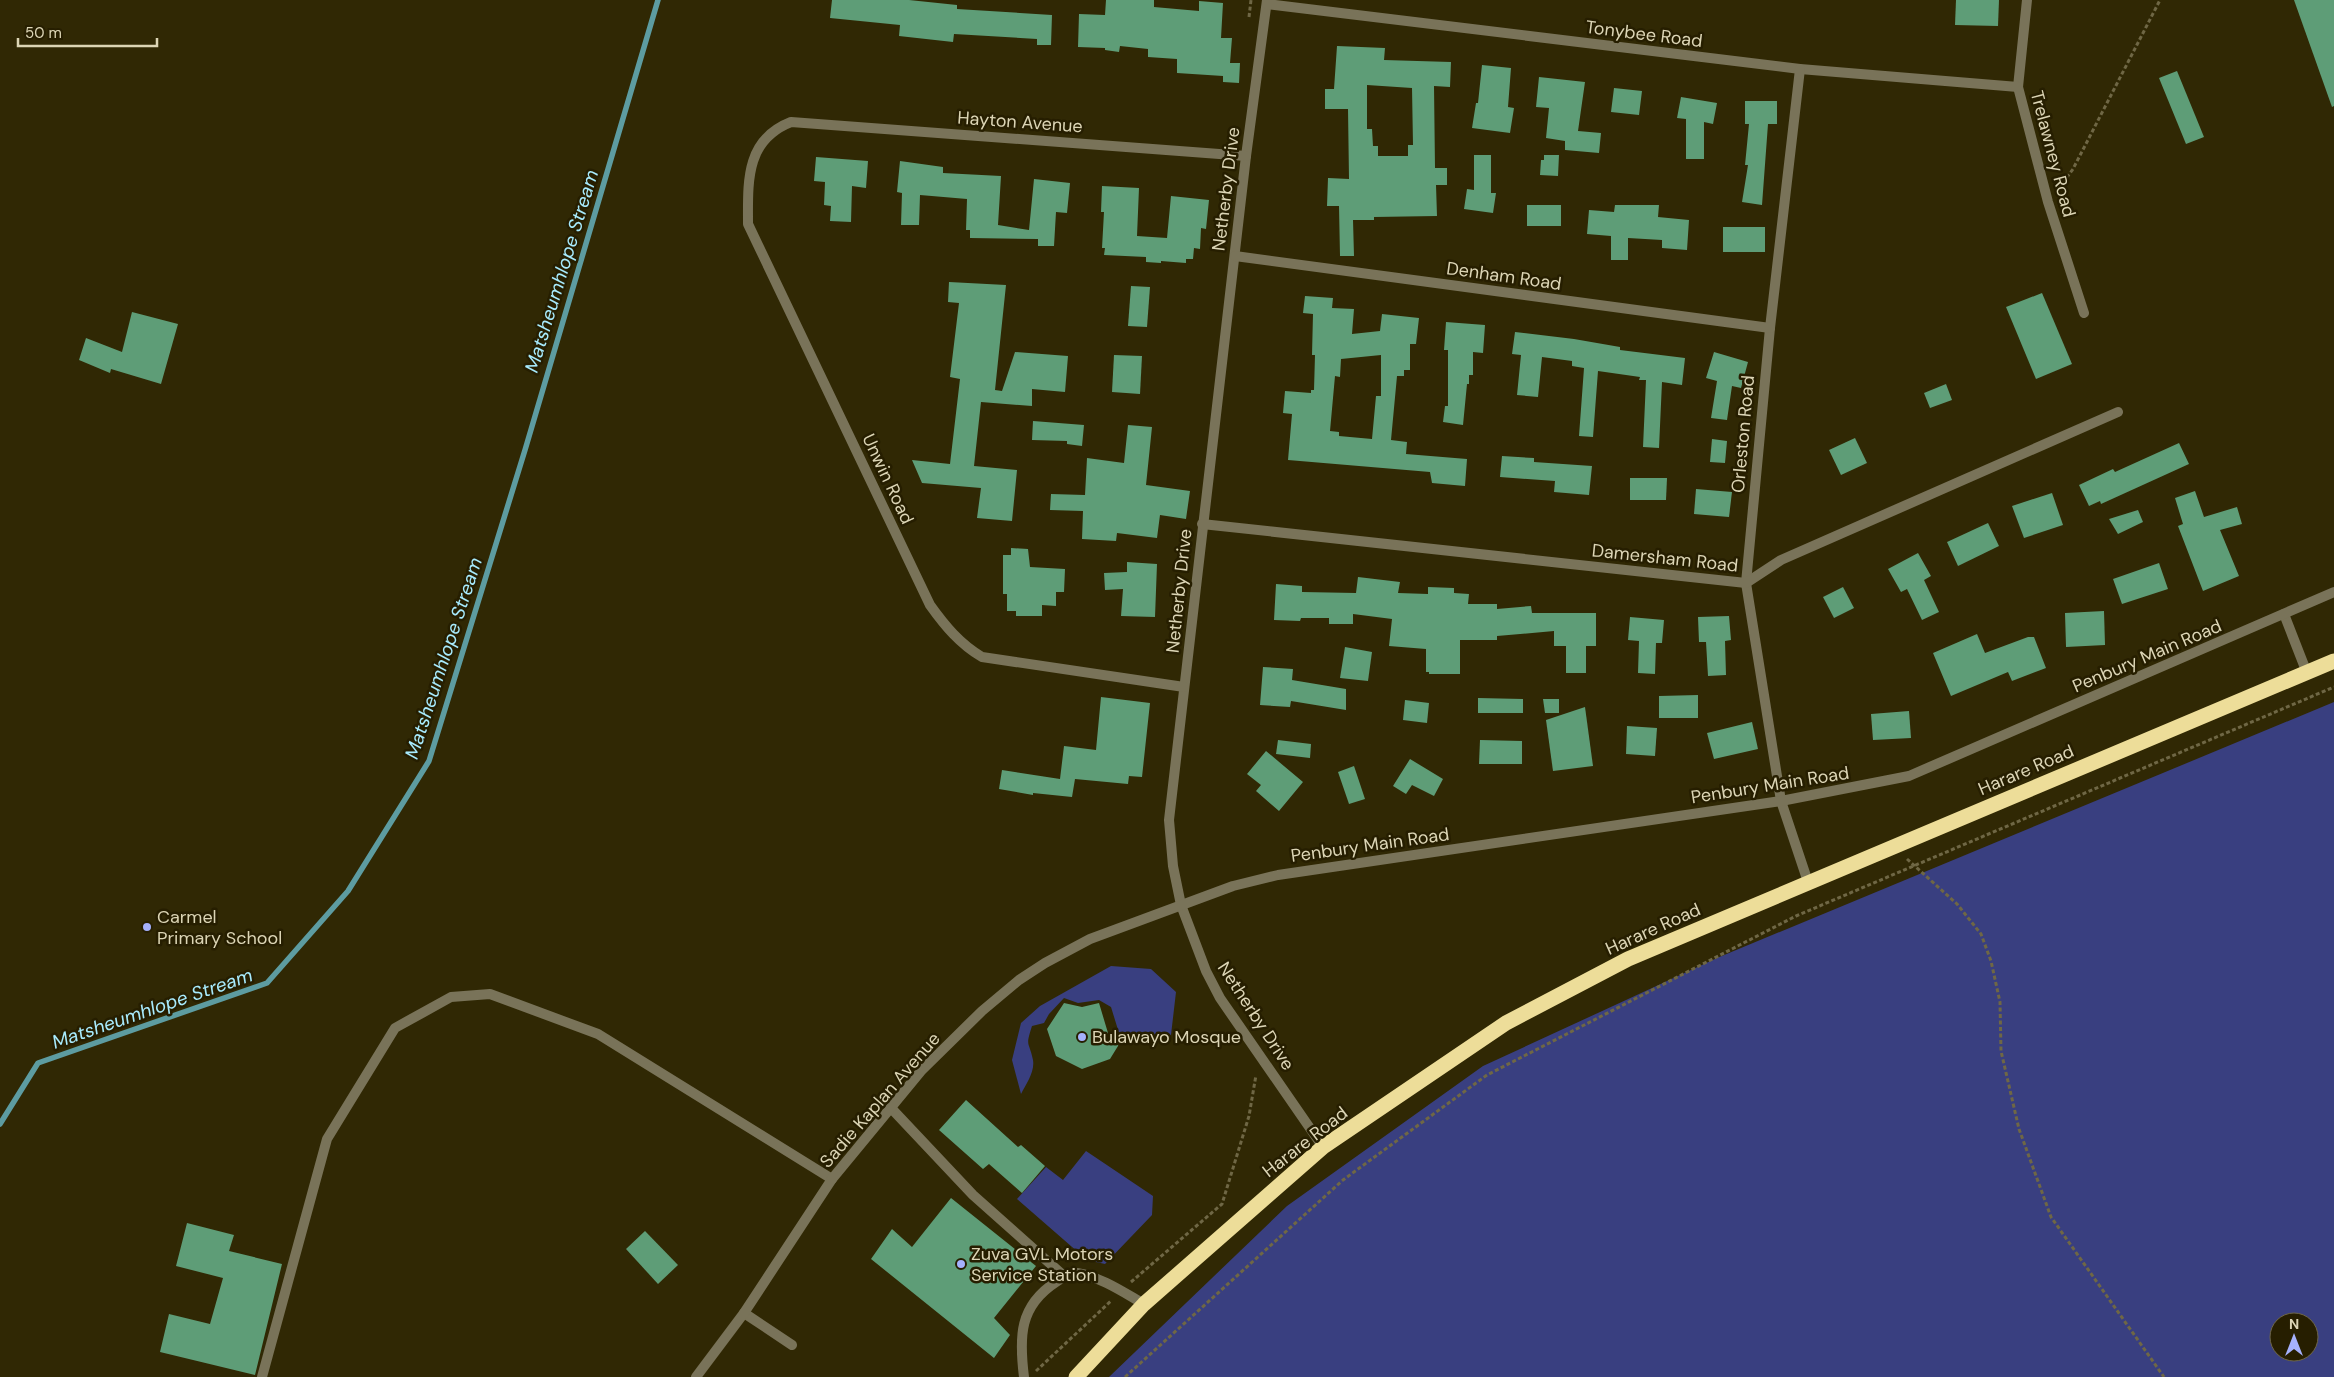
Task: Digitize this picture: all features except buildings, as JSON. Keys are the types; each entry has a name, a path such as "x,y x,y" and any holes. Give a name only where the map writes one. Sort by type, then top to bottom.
{"highway":[{"name":"Harare Road","path":"1076,1377 1144,1304 1324,1147 1506,1023 1628,959 2334,661"}],"street":[{"name":"Trelawney Road","path":"2027,0 2018,87 2048,202 2084,314"},
{"name":"Tonybee Road","path":"1267,2 1800,70 2018,87"},
{"name":"Netherby Drive","path":"1267,2 1246,156 1168,820 1173,866 1181,905 1206,971 1220,998 1324,1147"},
{"name":"Orleston Road","path":"1800,70 1770,328 1746,583 1781,801 1808,882"},
{"name":"Hayton Avenue","path":"791,122 1246,156"},
{"name":"Unwin Road","path":"791,122 778,127 753,156 748,186 748,224 930,605 944,626 966,648 982,657 1184,687"},
{"name":"Denham Road","path":"1235,256 1770,328"},
{"name":"Damersham Road","path":"1202,524 1746,583 1781,560 2118,412"},
{"name":"Penbury Main Road","path":"1181,905 1233,886 1278,875 1781,801 1909,776 2334,592"},
{"path":"2284,614 2307,672"},
{"name":"Sadie Kaplan Avenue","path":"696,1377 744,1313 832,1179 921,1071 982,1011 1019,980 1045,963 1090,940 1181,905"},
{"path":"262,1377 327,1139 396,1028 451,997 490,994 598,1034 832,1179"},
{"path":"891,1108 972,1195 1064,1276"},
{"path":"1024,1377 1021,1351 1023,1324 1031,1305 1049,1286 1064,1276 1075,1272 1104,1282 1144,1304"},
{"path":"744,1313 792,1345"}],"path":[{"path":"2048,202 2073,169 2160,0"},
{"path":"1125,1377 1343,1180 1486,1075 1796,916 2334,687"},
{"path":"1892,846 1957,904 1981,934 1988,952 2000,1002 2003,1060 2019,1129 2051,1218 2164,1377"},
{"path":"1030,1377 1154,1259 1222,1204 1250,1116 1257,1066"}],"shaded area":[{"path":"2334,702 2334,1377 1109,1377 1287,1206 1483,1066 1717,958"},
{"path":"1111,966 1151,969 1176,992 1171,1035 1133,1042 1119,1033 1111,1007 1099,1000 1078,1003 1064,998 1049,1014 1044,1023 1032,1026 1028,1044 1033,1060 1033,1069 1021,1094 1012,1060 1021,1023 1040,1006"},
{"path":"1086,1151 1153,1196 1152,1215 1105,1264 1087,1260 1017,1199 1046,1167 1063,1180"}],"waterway":[{"name":"Matsheumhlope Stream","path":"0,1124 38,1063 267,983 348,891 429,761 525,450 658,0"}],"place":[{"name":"Carmel Primary School","path":"147,927"},
{"name":"Bulawayo Mosque","path":"1082,1037"},
{"name":"Zuva GVL Motors Service Station","path":"961,1264"}]}
